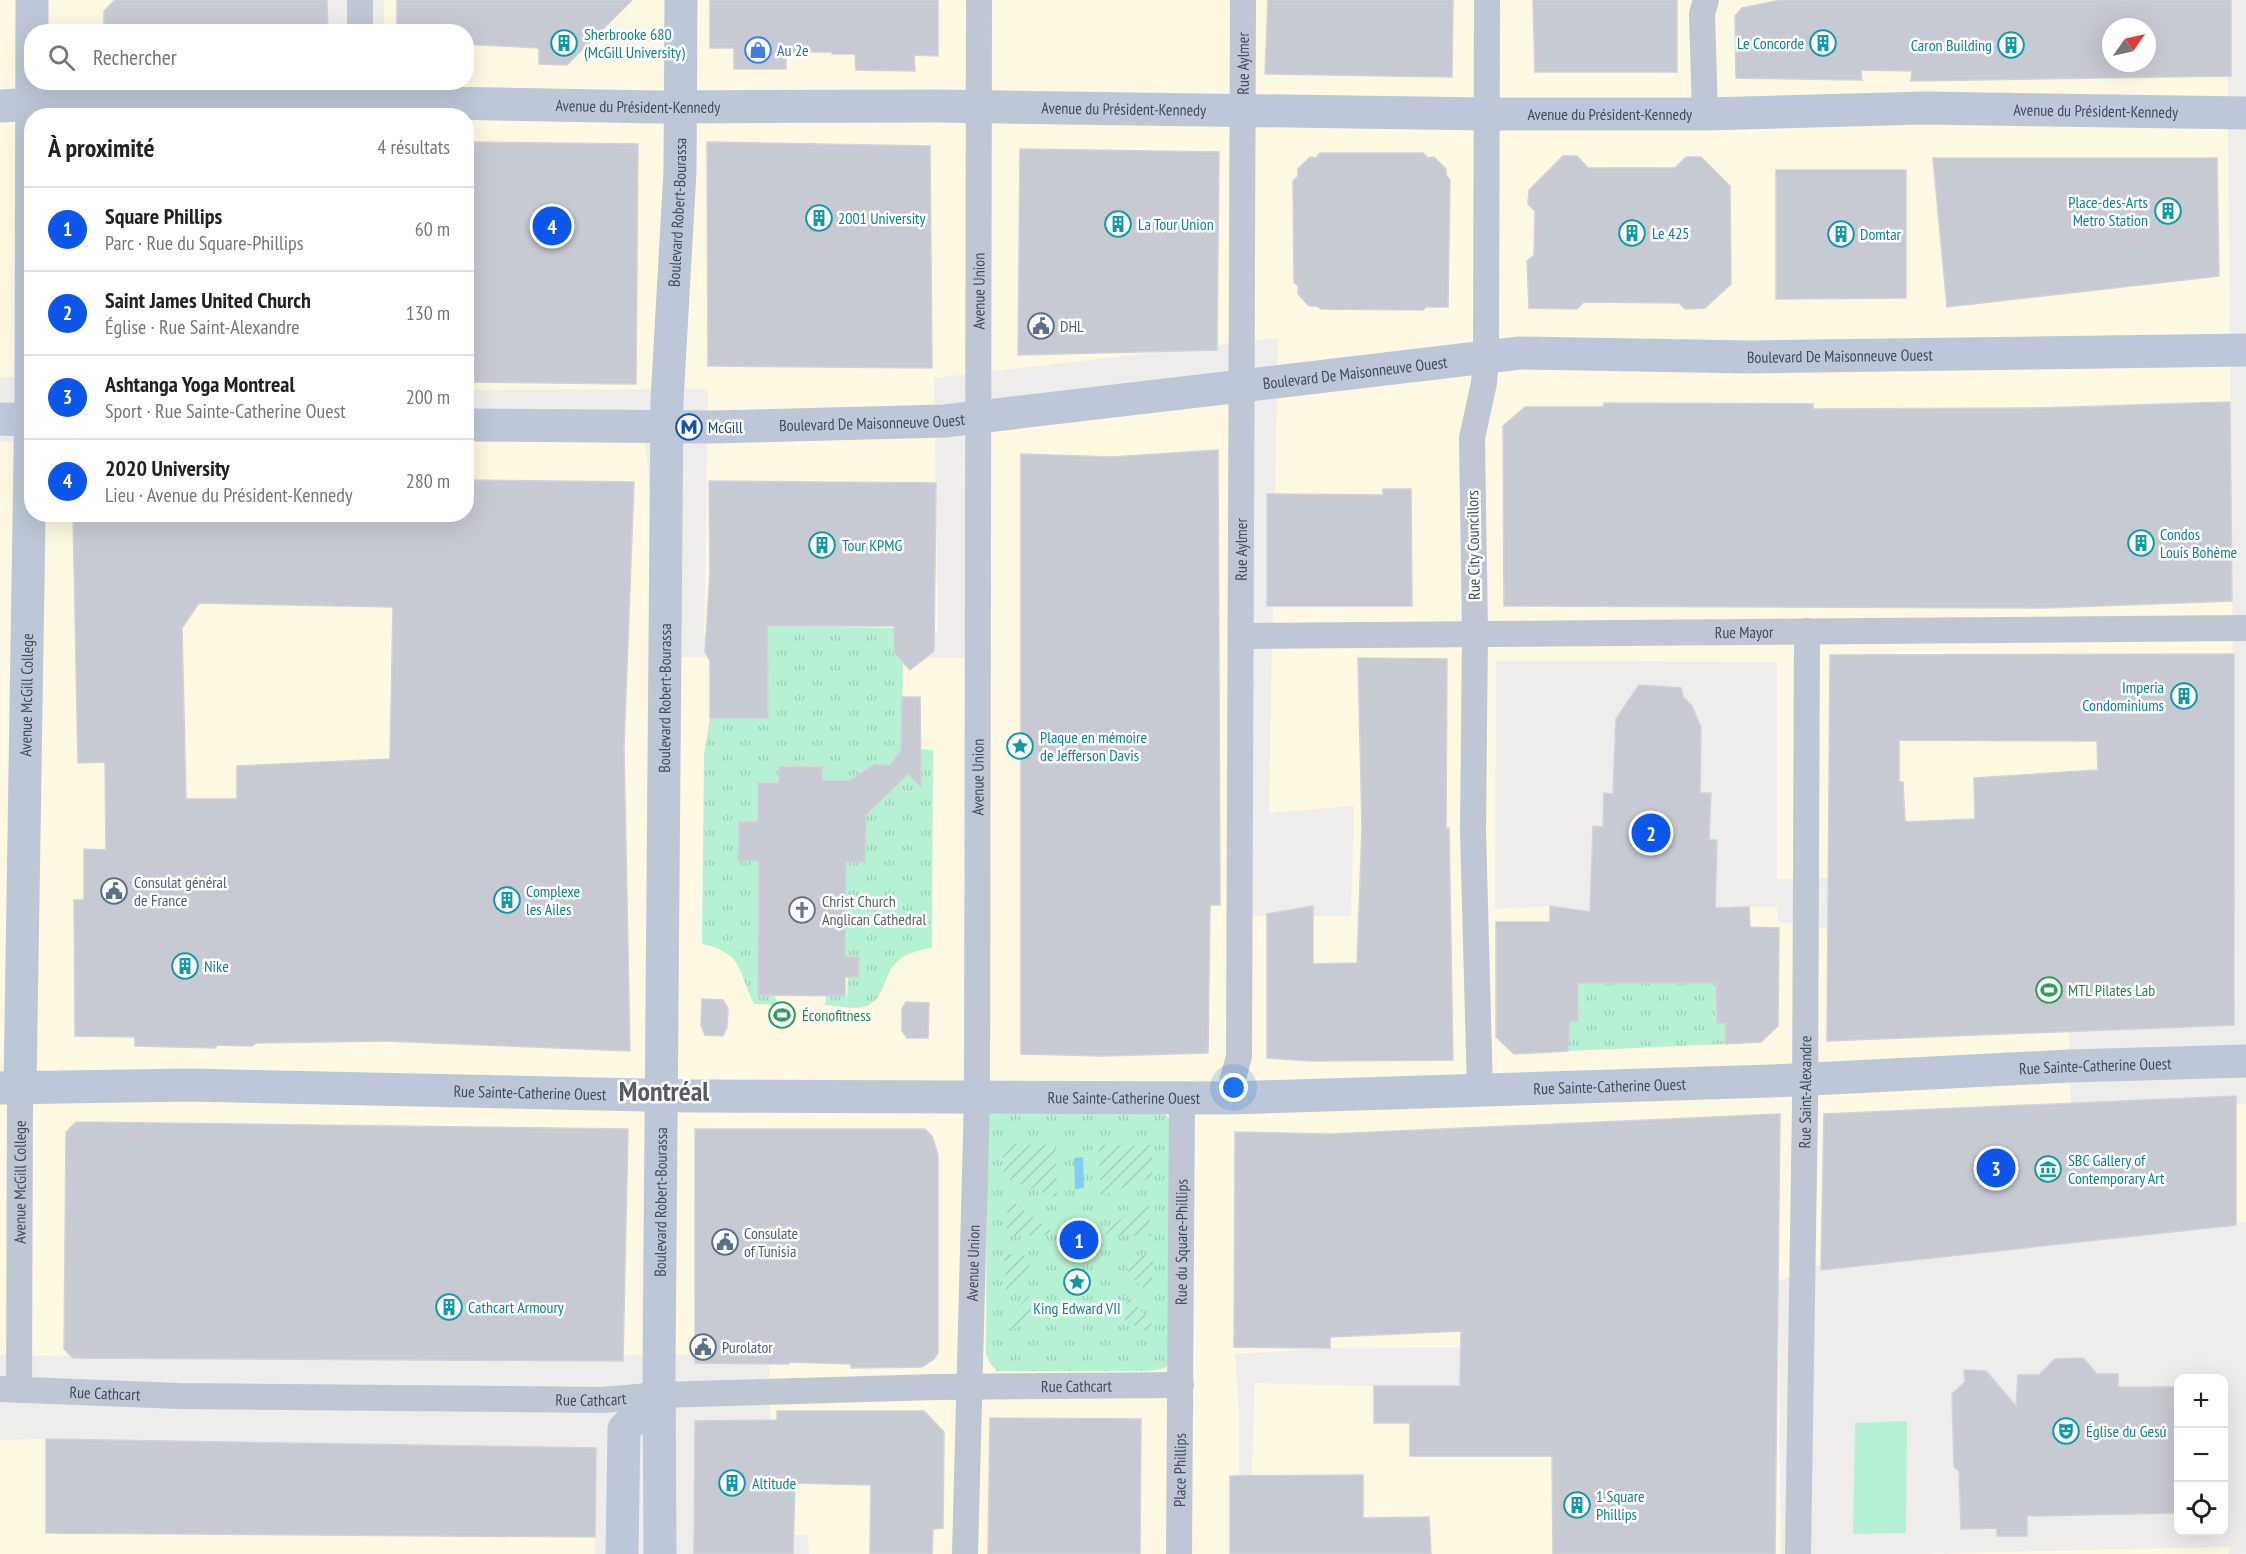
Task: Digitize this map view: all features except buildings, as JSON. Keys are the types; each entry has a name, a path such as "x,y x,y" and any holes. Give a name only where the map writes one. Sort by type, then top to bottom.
{"street":[{"name":"Avenue McGill College","path":"28,24 32,0"},
{"path":"360,0 360,24"},
{"name":"Boulevard Robert-Bourassa","path":"660,1554 662,1434 659,1395 667,427 680,171 681,0"},
{"name":"Avenue Union","path":"965,1554 977,1098 979,0"},
{"name":"Rue Aylmer","path":"1228,1098 1239,1056 1243,0"},
{"name":"Rue City Councillors","path":"1480,1091 1473,831 1472,438 1484,382 1486,358 1487,0"},
{"path":"1705,114 1702,14 1706,0"},
{"name":"Avenue McGill College","path":"9,1390 10,1088 20,419 15,105 24,49"},
{"name":"Avenue du Président-Kennedy","path":"15,105 360,100 680,107 979,107 1487,114 1705,114 1924,108 2246,113"},
{"name":"Boulevard De Maisonneuve Ouest","path":"474,424 667,427 978,418 1011,411 1520,353 1761,357 2246,350"},
{"name":"Rue Mayor","path":"1242,636 2246,628"},
{"name":"Rue Saint-Alexandre","path":"1798,1554 1805,1080 1807,631"},
{"name":"Rue Sainte-Catherine Ouest","path":"10,1088 190,1085 663,1095 1228,1098 1805,1080 2070,1066 2246,1061"},
{"name":"Rue du Square-Phillips","path":"1180,1385 1182,1098"},
{"name":"Rue Cathcart","path":"9,1390 179,1396 581,1400 659,1395 969,1386 1180,1385"},
{"name":"Place Phillips","path":"1179,1554 1180,1385"},
{"path":"622,1554 624,1430 659,1395"}],"shaded area":[{"path":"0,0 326,0 326,24 24,24 24,90 326,90 326,108 24,108 24,378 0,377"},
{"path":"384,0 2227,0 2236,1003 2091,1016 2071,873 1777,879 1777,662 1496,661 1495,909 1550,906 1578,1021 1717,1023 1716,924 1724,923 1724,907 1777,907 1778,921 1829,930 2069,1031 2071,1112 2246,1104 2246,1222 1830,1261 1608,1347 1330,1348 1235,1354 1239,1413 1239,1554 809,1554 808,1535 773,1535 769,1358 657,1354 500,1361 502,1257 192,1358 0,1355 0,442 24,442 24,522 474,522 474,441 645,441 666,657 977,658 978,418 1243,385 1240,916 1351,916 1354,806 1269,813 1278,338 934,378 938,633 704,637 708,389 474,390 474,108 383,108 383,90 474,90 474,24 384,24"},
{"path":"1778,1297 1781,1554 1249,1554 1255,1383 1641,1393"},
{"path":"0,1440 596,1448 595,1554 0,1554"},
{"path":"2229,1547 2229,1554 1912,1554"}],"green space":[{"path":"737,626 905,628 894,637 895,654 903,663 901,751 889,766 875,764 862,773 861,789 822,781 822,767 780,767 779,783 758,783 758,822 739,822 738,860 759,861 774,995 779,1005 754,1004 742,973 733,959 716,948 702,944 704,755 710,718 768,718 768,664 736,663"},
{"path":"921,749 933,750 932,948 913,952 893,966 881,993 867,1006 852,1008 825,1005 826,996 847,996 848,977 860,977 859,957 845,957 846,862 865,862 865,823 849,822 893,789 902,769 912,778 921,772"},
{"path":"1578,983 1716,983 1717,1023 1726,1023 1725,1044 1568,1051 1570,1021 1577,1021"},
{"path":"1161,1109 1170,1120 1169,1362 1165,1368 1149,1371 997,1371 989,1362 986,1353 987,1112"},
{"path":"1006,1144 1055,1145 1057,1195 1053,1197 1004,1177 1003,1147"},
{"path":"1152,1145 1152,1177 1102,1196 1100,1194 1099,1146"},
{"path":"1008,1198 1050,1230 1051,1235 1006,1236"},
{"path":"1148,1198 1151,1236 1106,1235 1107,1230"},
{"path":"1009,1254 1029,1256 1030,1262 1024,1277 1008,1292 1004,1258"},
{"path":"1151,1255 1153,1258 1152,1289 1149,1292 1132,1277 1127,1263 1128,1257"},
{"path":"1029,1295 1032,1320 1011,1331 1006,1330 1005,1323"},
{"path":"1128,1296 1152,1324 1151,1331 1147,1332 1125,1320"},
{"path":"1907,1421 1906,1533 1853,1534 1855,1423"}],"water":[{"path":"1083,1157 1084,1188 1075,1189 1074,1158"}],"place":[{"name":"Sherbrooke 680 (McGill University)","path":"564,43"},
{"name":"Le Concorde","path":"1823,43"},
{"name":"Caron Building","path":"2011,45"},
{"name":"Au 2e","path":"758,50"},
{"name":"Place-des-Arts Metro Station","path":"2168,211"},
{"name":"2001 University","path":"819,218"},
{"name":"La Tour Union","path":"1118,224"},
{"name":"2020 University","path":"552,226"},
{"name":"Le 425","path":"1632,233"},
{"name":"Domtar","path":"1841,234"},
{"name":"DHL","path":"1041,326"},
{"name":"McGill","path":"689,427"},
{"name":"Condos Louis Bohème","path":"2141,543"},
{"name":"Tour KPMG","path":"822,545"},
{"name":"Imperia Condominiums","path":"2184,696"},
{"name":"Plaque en mémoire de Jefferson Davis","path":"1020,746"},
{"name":"Saint James United Church","path":"1651,833"},
{"name":"Consulat général de France","path":"114,891"},
{"name":"Complexe les Ailes","path":"507,900"},
{"name":"Christ Church Anglican Cathedral","path":"802,910"},
{"name":"Nike","path":"185,966"},
{"name":"MTL Pilates Lab","path":"2049,990"},
{"name":"Éconofitness","path":"782,1015"},
{"name":"Ashtanga Yoga Montreal","path":"1996,1168"},
{"name":"SBC Gallery of Contemporary Art","path":"2048,1169"},
{"name":"Square Phillips","path":"1079,1240"},
{"name":"Consulate of Tunisia","path":"725,1242"},
{"name":"King Edward VII","path":"1077,1282"},
{"name":"Cathcart Armoury","path":"449,1307"},
{"name":"Purolator","path":"703,1347"},
{"name":"Église du Gesú","path":"2066,1431"},
{"name":"Altitude","path":"732,1483"},
{"name":"1 Square Phillips","path":"1577,1505"}],"district":[{"name":"Montréal","path":"664,1090"}]}
